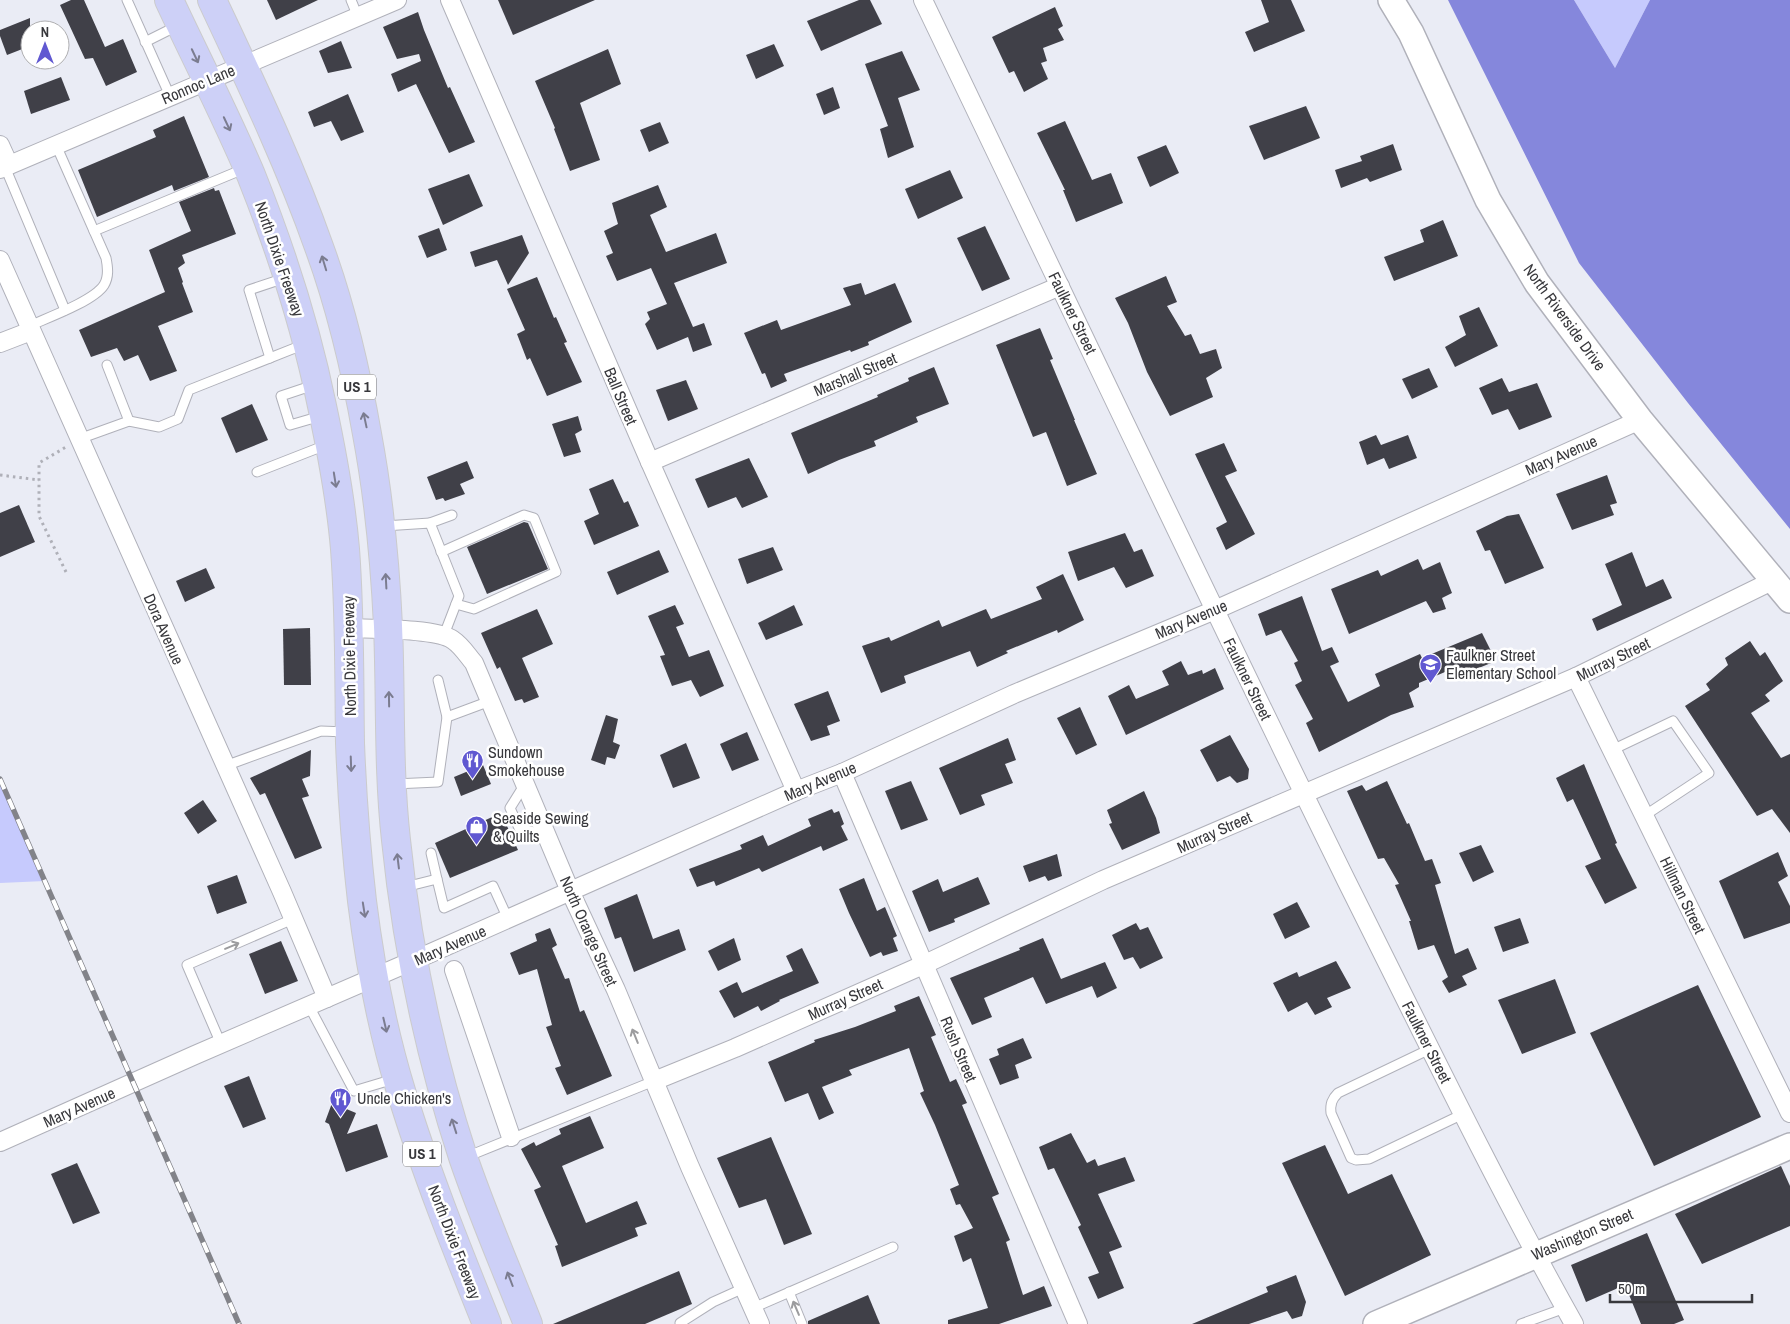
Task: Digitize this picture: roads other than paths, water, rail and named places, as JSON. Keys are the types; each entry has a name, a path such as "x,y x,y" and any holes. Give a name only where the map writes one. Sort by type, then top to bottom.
{"main road":[{"name":"North Dixie Freeway","path":"169,0 247,168 269,223 288,277 317,384 329,443 345,546 349,628 350,732 356,843 362,901 374,978 398,1078 435,1192 487,1324"},
{"name":"US 1","path":"212,0 266,115 300,196 320,249 345,336 367,432 381,526 388,630 391,784 401,888 413,961 434,1061 464,1158 528,1324"}],"street":[{"name":"Ronnoc Lane","path":"5,167 397,0"},
{"name":"Ball Street","path":"450,0 650,462 796,790"},
{"name":"Faulkner Street","path":"923,0 1303,793 1463,1114 1535,1254 1574,1324"},
{"name":"North Riverside Drive","path":"1391,0 1411,33 1488,200 1537,283 1640,420 1790,600"},
{"path":"0,145 5,167"},
{"name":"Dora Avenue","path":"0,260 294,919 327,998"},
{"name":"Marshall Street","path":"650,462 1060,286"},
{"path":"0,342 30,328"},
{"name":"Mary Avenue","path":"0,1142 508,919 796,790 842,772 1014,694 1215,610 1640,420"},
{"name":"Murray Street","path":"654,1081 735,1048 923,965 1103,880 1576,677 1774,580"},
{"path":"349,628 438,633 444,635"},
{"name":"North Orange Street","path":"444,635 462,648 474,663 570,891 616,990 760,1324"},
{"name":"Hillman Street","path":"1576,677 1790,1113"},
{"name":"Rush Street","path":"842,772 1078,1324"},
{"path":"454,970 511,1137"},
{"name":"Washington Street","path":"1379,1323 1535,1254 1790,1146"}],"lane":[{"path":"127,0 170,96"},
{"path":"351,0 358,16"},
{"path":"145,42 180,25"},
{"path":"30,328 96,293 104,286 108,277 106,258 56,145"},
{"path":"5,167 65,310"},
{"path":"94,231 247,168"},
{"path":"270,358 249,290 288,277"},
{"path":"80,439 129,421 159,427 178,419 189,390 307,344"},
{"path":"107,365 129,421"},
{"path":"317,384 281,396 290,425 324,415"},
{"path":"257,472 329,443"},
{"path":"381,526 430,523 452,514"},
{"path":"441,552 524,515 534,518 556,572 474,609 456,604"},
{"path":"430,523 458,596 444,635"},
{"path":"391,784 438,782 447,717 438,680"},
{"path":"447,717 490,701"},
{"path":"1612,750 1673,721 1709,773 1644,816"},
{"path":"225,766 321,731 350,732"},
{"path":"431,853 444,908 493,886 508,919"},
{"path":"401,888 437,879"},
{"path":"221,1044 187,965 294,919"},
{"path":"309,1006 354,1091 398,1078"},
{"path":"1430,1049 1338,1092 1333,1098 1330,1106 1331,1113 1351,1158 1356,1160 1369,1159 1463,1114"},
{"path":"464,1158 511,1137 654,1081"},
{"path":"752,1308 893,1247"},
{"path":"680,1323 713,1302 744,1288"},
{"path":"789,1292 802,1324"},
{"path":"1521,1324 1564,1308"}],"water":[{"path":"1448,0 1574,0 1615,68 1650,0 1790,0 1790,529 1688,403 1579,263"}],"railway":[{"path":"0,779 239,1324"}],"place":[{"name":"Faulkner Street Elementary School","path":"1430,683"},
{"name":"Sundown Smokehouse","path":"472,780"},
{"name":"Seaside Sewing & Quilts","path":"477,846"},
{"name":"Uncle Chicken's","path":"341,1117"}]}
